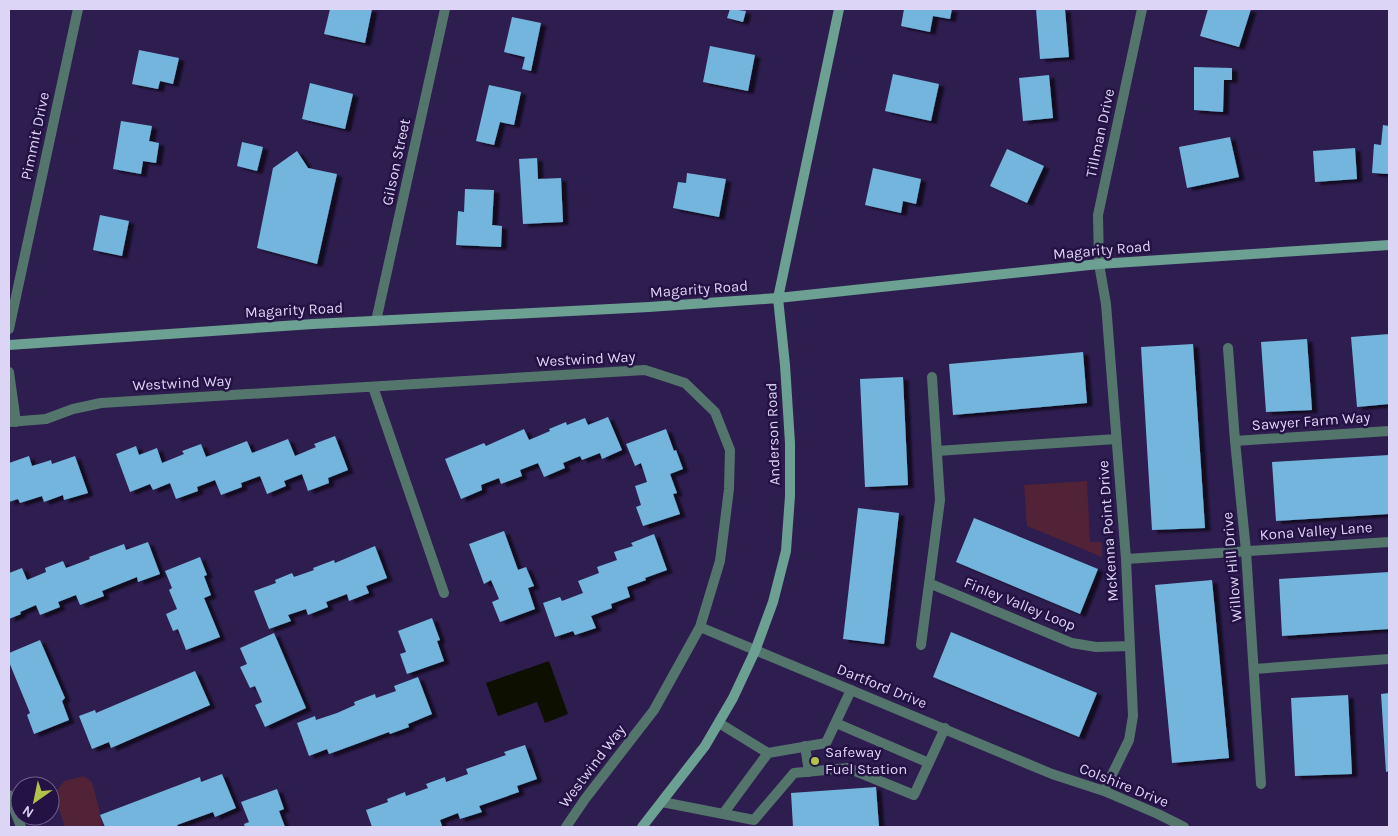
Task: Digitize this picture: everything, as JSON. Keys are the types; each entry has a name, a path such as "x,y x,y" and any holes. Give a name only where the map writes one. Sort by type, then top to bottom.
{"main road":[{"name":"Anderson Road","path":"642,827 705,746 733,698 755,650 772,602 786,551 790,496 790,443 778,298 839,9"},
{"name":"Magarity Road","path":"9,346 254,328 778,298 1099,264 1389,245"}],"street":[{"name":"Pimmit Drive","path":"9,328 78,9"},
{"name":"Gilson Street","path":"376,321 445,9"},
{"name":"Tillman Drive","path":"1099,264 1098,215 1142,9"},
{"name":"McKenna Point Drive","path":"1099,264 1106,304 1126,560 1133,716 1128,740 1104,791"},
{"name":"Willow Hill Drive","path":"1228,348 1234,441 1246,550 1261,784"},
{"name":"Westwind Way","path":"9,372 12,422 46,420 74,409 101,402 645,370 684,383 715,412 730,450 730,488 720,561 700,627 654,710 585,799 566,827"},
{"path":"922,645 940,500 932,377"},
{"path":"373,387 444,593"},
{"name":"Sawyer Farm Way","path":"1234,441 1389,431"},
{"path":"937,451 1116,439"},
{"name":"Kona Valley Lane","path":"1126,560 1246,550 1389,542"},
{"name":"Finley Valley Loop","path":"931,584 1072,643 1096,647 1130,646"},
{"name":"Dartford Drive","path":"700,627 1052,774"},
{"path":"1254,669 1389,659"},
{"path":"723,814 768,753 826,743 851,690"},
{"path":"719,722 768,753"},
{"path":"836,723 929,763"},
{"path":"662,802 754,820 794,773 848,768 914,796 945,728"},
{"path":"805,746 809,772"},
{"name":"Colshire Drive","path":"1052,774 1104,791 1184,827"},
{"path":"9,795 21,827"}],"shaded area":[{"path":"1087,481 1090,542 1102,542 1102,557 1027,526 1024,485"},
{"path":"549,661 568,714 545,723 537,702 498,716 486,683"},
{"path":"84,776 92,782 102,827 65,827 60,812 60,786 64,781"}],"building":[{"path":"330,9 372,9 365,43 324,34"},
{"path":"730,9 746,11 743,22 727,18"},
{"path":"904,9 952,9 950,19 933,16 930,32 901,26"},
{"path":"1036,9 1065,9 1069,57 1040,59"},
{"path":"1208,9 1251,9 1239,47 1200,36"},
{"path":"512,17 541,23 531,71 522,69 525,57 504,52"},
{"path":"710,46 755,55 748,91 703,82"},
{"path":"139,50 179,58 173,84 160,81 158,89 132,84"},
{"path":"1194,67 1232,68 1232,80 1224,80 1223,112 1194,110"},
{"path":"893,74 939,84 931,121 885,111"},
{"path":"1049,75 1053,118 1023,121 1019,78"},
{"path":"310,83 353,94 345,129 302,119"},
{"path":"489,85 521,92 514,125 500,122 494,145 476,141"},
{"path":"121,121 152,126 149,141 159,143 156,163 143,161 141,174 113,169"},
{"path":"1383,125 1389,126 1389,174 1372,173 1374,144 1381,145"},
{"path":"1230,137 1239,177 1187,188 1179,147"},
{"path":"242,142 263,147 257,171 237,166"},
{"path":"1355,148 1357,179 1315,182 1313,151"},
{"path":"1007,149 1044,166 1027,203 990,186"},
{"path":"297,151 308,168 337,174 317,264 257,248 273,168"},
{"path":"537,158 538,179 561,178 563,222 523,224 519,159"},
{"path":"873,168 921,179 916,204 903,201 901,213 865,205"},
{"path":"687,173 726,179 719,217 673,208 678,182 686,183"},
{"path":"465,189 494,190 492,225 502,226 501,247 456,245 458,211 464,212"},
{"path":"100,215 129,221 122,256 93,250"},
{"path":"1389,334 1389,404 1357,407 1351,337"},
{"path":"1307,339 1312,410 1266,412 1261,342"},
{"path":"1193,344 1205,528 1152,530 1141,347"},
{"path":"1083,352 1087,403 953,415 949,364"},
{"path":"903,377 908,485 865,487 860,379"},
{"path":"608,417 622,450 602,459 600,453 582,460 580,456 563,463 565,468 544,477 538,463 520,470 522,476 501,484 499,478 481,485 482,490 461,499 445,459 484,443 486,446 524,429 529,440 566,422 567,425 585,418 588,425"},
{"path":"666,429 683,469 670,474 677,493 673,494 680,514 643,526 636,507 641,505 635,486 647,482 641,463 635,466 626,444"},
{"path":"335,436 348,470 328,478 329,483 308,491 302,474 284,481 286,486 267,494 260,476 241,483 242,487 221,495 215,480 197,487 198,491 176,499 170,483 153,490 150,484 130,492 116,454 136,446 139,455 157,448 162,463 184,454 182,451 201,444 206,457 247,441 252,453 288,439 295,456 316,447 314,444"},
{"path":"1389,455 1389,514 1276,521 1272,462"},
{"path":"29,456 32,466 51,460 52,464 75,456 88,493 64,500 63,495 44,502 42,496 20,503 18,499 9,502 9,463"},
{"path":"858,508 899,513 884,644 843,639"},
{"path":"974,518 1098,569 1080,614 956,562"},
{"path":"504,531 518,570 526,567 534,586 528,588 535,609 500,622 492,602 499,599 491,580 484,584 469,544"},
{"path":"654,534 667,570 627,587 630,597 611,604 612,608 591,616 596,628 575,635 573,631 555,637 543,603 560,597 562,601 583,593 578,581 599,573 597,567 617,560 614,552 633,546 631,543"},
{"path":"148,542 160,574 138,582 137,577 102,591 104,596 80,605 76,595 58,602 60,607 40,615 36,605 9,619 9,573 22,568 27,580 46,572 45,568 63,561 66,568 124,544 126,550"},
{"path":"375,546 387,578 366,586 369,593 349,601 347,594 326,602 328,607 308,615 306,609 288,615 291,621 269,629 254,591 276,583 275,580 292,573 294,577 314,570 313,568 334,560 335,563"},
{"path":"200,557 207,575 204,576 211,595 204,598 220,637 186,650 178,629 173,631 166,614 177,609 169,590 172,588 165,571"},
{"path":"1389,572 1389,629 1282,636 1279,579"},
{"path":"1212,580 1229,758 1172,763 1155,585"},
{"path":"432,618 440,640 437,641 444,661 407,674 400,654 406,652 398,631"},
{"path":"951,632 1097,693 1079,737 933,677"},
{"path":"274,633 306,708 265,727 255,705 262,702 255,686 250,688 240,667 247,664 240,648"},
{"path":"40,640 65,698 62,701 69,720 34,734 27,715 30,713 9,662 9,653"},
{"path":"195,671 210,705 111,748 109,742 92,749 79,716 95,710 96,713"},
{"path":"418,677 432,714 408,724 409,727 390,734 389,732 329,754 327,749 309,756 297,723 315,716 316,720 337,713 355,705 354,702 375,694 376,698 396,691 394,686"},
{"path":"1389,693 1389,771 1386,772 1381,694"},
{"path":"1348,695 1352,774 1295,776 1291,698"},
{"path":"525,745 537,779 517,786 519,792 479,806 482,812 460,819 458,813 440,820 442,826 439,827 372,827 366,810 388,802 387,799 405,792 406,796 428,788 426,784 445,777 446,782 468,774 466,769 506,755 504,752"},
{"path":"222,774 236,808 215,817 213,812 177,825 178,827 105,827 100,815 200,777 201,782"},
{"path":"876,787 879,827 793,827 791,793"},
{"path":"277,789 284,809 279,811 285,827 245,827 244,824 249,822 241,802"}],"place":[{"name":"Safeway Fuel Station","path":"815,761"}]}
